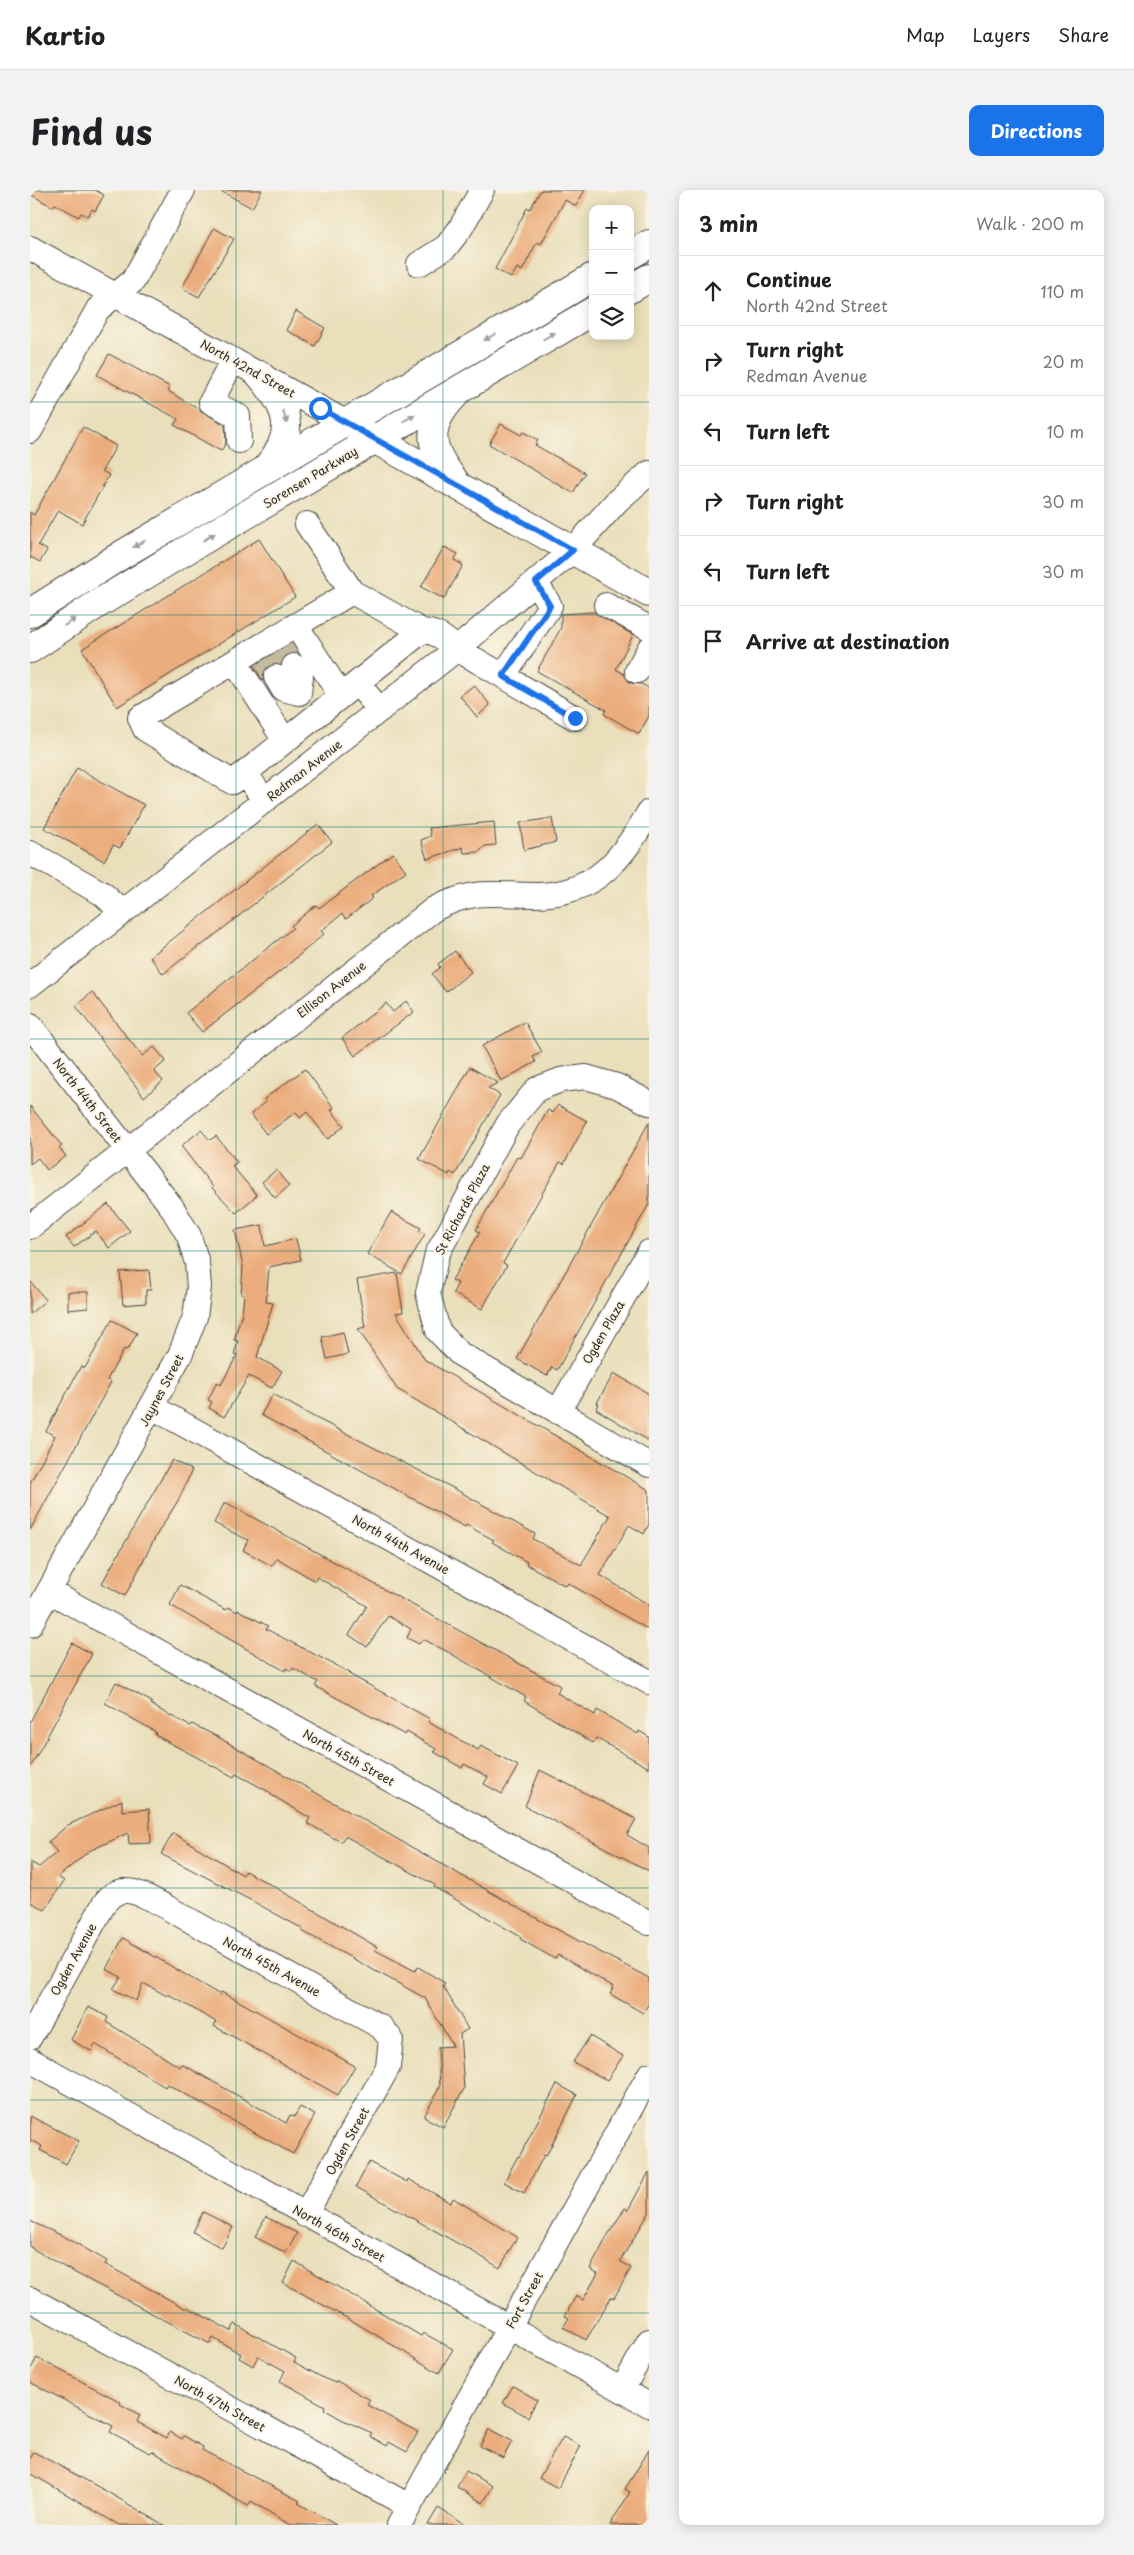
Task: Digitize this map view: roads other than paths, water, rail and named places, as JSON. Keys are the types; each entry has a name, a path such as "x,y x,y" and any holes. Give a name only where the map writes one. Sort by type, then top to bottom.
{"main road":[{"path":"634,253 649,244"},
{"path":"634,287 649,278"},
{"path":"30,613 123,554 589,279"},
{"name":"Sorensen Parkway","path":"30,649 96,605 589,313"},
{"path":"260,375 274,392 288,426 282,446 265,470"},
{"path":"460,487 442,466 434,450 432,438 440,414 465,386"},
{"name":"North 42nd Street","path":"345,422 649,593"}],"street":[{"path":"30,431 98,309 133,281 183,190"},
{"path":"419,264 446,247 460,229 482,190"},
{"name":"North 42nd Street","path":"30,248 345,422"},
{"path":"233,360 211,402 238,416 239,441"},
{"name":"Redman Avenue","path":"30,985 457,650 573,550 617,501 649,473"},
{"path":"307,524 352,592 422,631 441,635 457,650 575,718"},
{"path":"503,676 550,606 536,582"},
{"path":"352,592 278,651 235,662 140,718 146,729 232,782 422,631"},
{"path":"606,605 649,628"},
{"path":"637,671 649,649"},
{"path":"278,651 349,690 380,710"},
{"path":"278,651 283,689 299,693 313,718"},
{"path":"235,662 285,741"},
{"path":"245,773 265,801"},
{"name":"Ellison Avenue","path":"30,1228 434,909 456,898 478,893 545,895 581,886 600,876 621,857 649,812"},
{"path":"30,853 103,894 122,912"},
{"name":"North 44th Street","path":"30,1026 128,1150"},
{"name":"St Richards Plaza","path":"649,1103 617,1086 586,1077 561,1080 537,1089 508,1124 437,1254 428,1293 438,1331 460,1354 649,1465"},
{"name":"Jaynes Street","path":"30,1626 180,1355 195,1317 198,1287 197,1263 182,1222 128,1150"},
{"name":"Ogden Plaza","path":"558,1412 649,1252"},
{"name":"North 44th Avenue","path":"152,1406 649,1682"},
{"name":"North 45th Street","path":"49,1591 649,1923"},
{"name":"Ogden Avenue","path":"30,2037 104,1904 110,1896 124,1889"},
{"name":"North 45th Avenue","path":"124,1889 140,1893 168,1908 381,2027 391,2039 388,2067"},
{"name":"North 46th Street","path":"30,2060 649,2405"},
{"name":"Ogden Street","path":"306,2214 388,2067"},
{"name":"Fort Street","path":"404,2515 649,2075"},
{"name":"North 47th Street","path":"30,2299 404,2515"},
{"path":"622,2390 649,2341"}],"tunnel":[{"path":"283,647 294,666"},
{"path":"264,658 276,677"}]}
